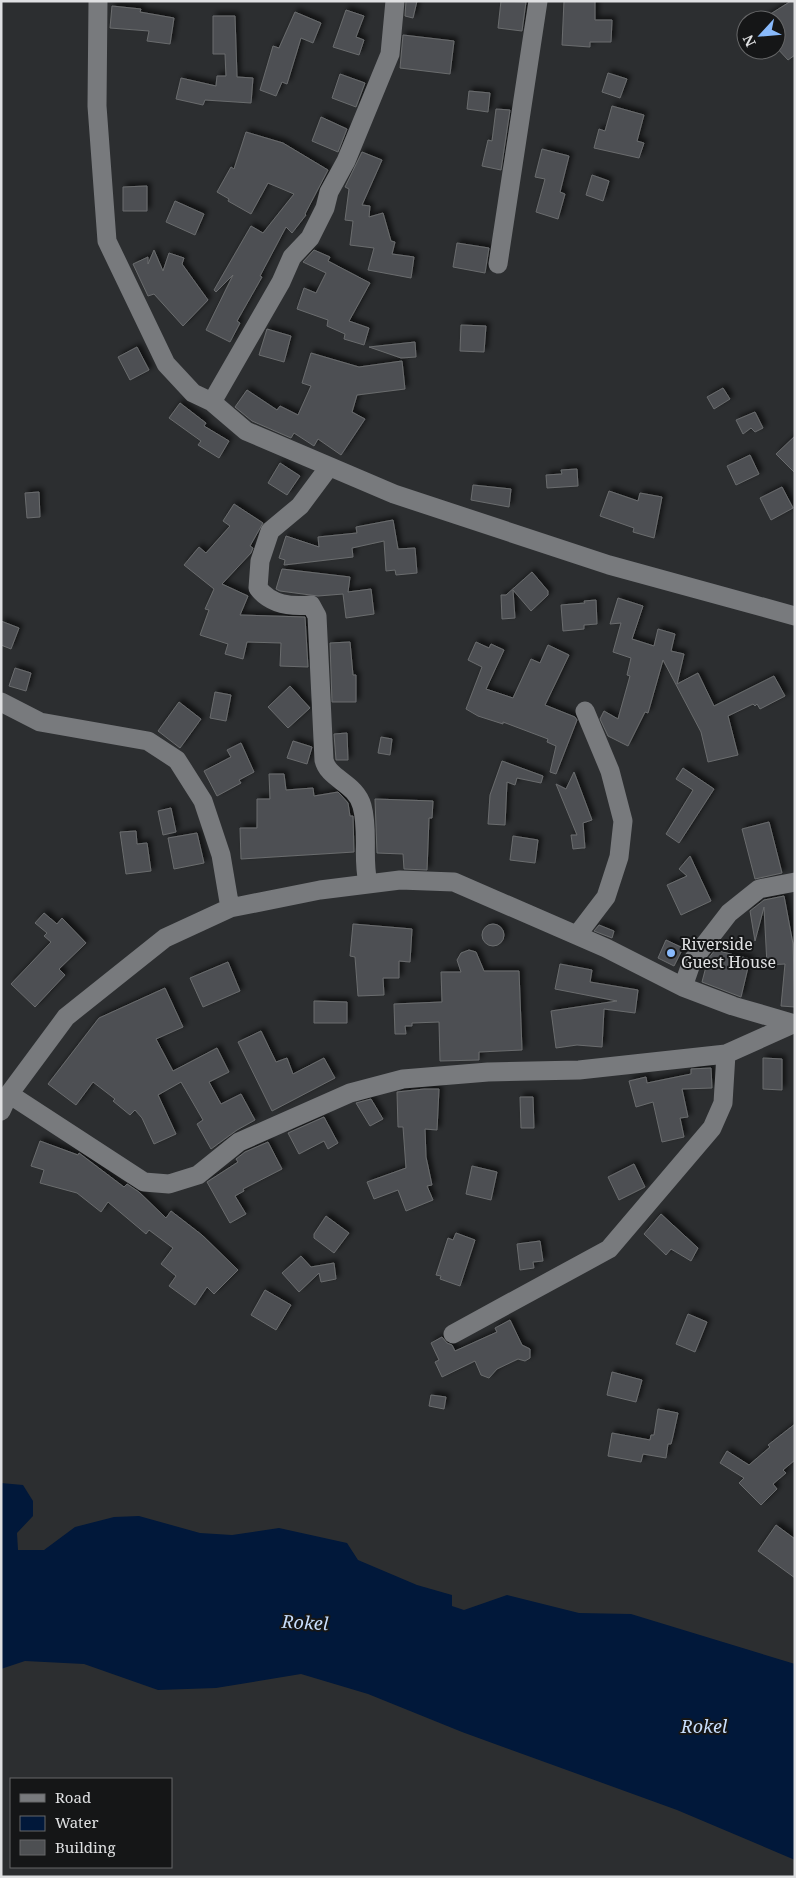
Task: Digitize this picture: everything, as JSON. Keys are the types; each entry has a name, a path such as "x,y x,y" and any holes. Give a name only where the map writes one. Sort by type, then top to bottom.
{"street":[{"path":"98,1 97,106 107,241 166,364 193,393 212,402 246,431 394,494 609,565 795,616"},
{"path":"212,402 281,282 292,257 310,238 325,208 329,192 346,162 390,54 395,1"},
{"path":"498,264 538,1"},
{"path":"329,467 300,506 270,531 260,561 258,588 273,600 292,607 311,605 318,616 324,760 326,768 356,793 362,804 364,866 368,883"},
{"path":"1,702 40,722 148,741 177,760 203,801 220,855 230,908"},
{"path":"577,935 606,897 619,857 623,821 610,771 585,711"},
{"path":"1,1111 9,1094 66,1017 165,938 230,908 368,883 400,880 454,882 577,935 683,987 733,1006 794,1024"},
{"path":"683,987 692,960 729,913 759,889 795,882"},
{"path":"9,1094 144,1182 169,1184 198,1175 239,1142 350,1093 403,1079 488,1072 580,1070 726,1054 794,1024"},
{"path":"578,1275 609,1249 712,1128 722,1103 726,1054"},
{"path":"453,1334 609,1249"}],"water":[{"name":"Rokel","path":"1,1483 23,1485 33,1501 33,1516 17,1533 18,1550 44,1550 75,1527 114,1517 139,1516 200,1533 232,1535 279,1528 347,1543 358,1560 417,1585 452,1595 452,1606 464,1610 507,1595 579,1613 631,1614 795,1664 795,1860 677,1810 462,1732 368,1694 301,1674 216,1688 158,1690 84,1664 25,1661 1,1669"}],"building":[{"path":"406,1 417,1 413,18 405,16"},
{"path":"501,1 526,2 522,31 498,28"},
{"path":"564,1 595,1 595,20 612,20 611,42 590,42 590,47 562,45"},
{"path":"791,1 795,1 795,55 788,60 786,58 786,10 777,10"},
{"path":"112,6 141,9 140,12 174,18 170,44 147,41 149,31 110,28"},
{"path":"346,10 364,16 356,37 364,40 359,55 333,47"},
{"path":"295,12 321,23 313,43 301,38 287,84 282,82 276,96 260,90 273,46 279,48"},
{"path":"213,16 235,16 237,77 253,78 251,103 205,100 203,105 176,99 181,78 216,86 217,76 226,76 225,54 213,54"},
{"path":"403,35 454,41 450,74 400,68"},
{"path":"608,73 627,79 620,98 602,92"},
{"path":"340,74 365,83 356,107 332,98"},
{"path":"469,91 490,93 488,112 467,109"},
{"path":"612,106 644,115 637,141 644,143 639,158 594,148 599,129 605,131"},
{"path":"496,109 510,110 501,170 482,166 488,140 492,141"},
{"path":"321,117 347,129 338,152 312,141"},
{"path":"246,132 283,143 328,170 306,215 292,233 286,227 260,276 262,277 237,321 240,323 230,342 206,330 233,275 216,292 214,290 251,226 263,233 294,194 268,183 251,214 228,201 229,199 217,192 231,167 234,169"},
{"path":"542,149 569,156 560,192 565,194 558,219 536,212 545,179 535,177"},
{"path":"362,152 382,160 362,205 370,206 369,217 383,213 391,241 395,242 392,254 414,257 411,278 368,270 374,248 350,245 353,221 345,220 349,189 345,187"},
{"path":"592,175 609,181 603,201 586,195"},
{"path":"147,186 147,211 123,211 123,187"},
{"path":"175,201 204,214 195,235 166,222"},
{"path":"457,243 489,248 485,273 453,267"},
{"path":"154,250 163,271 169,253 184,258 182,264 208,300 183,326 154,294 148,296 133,264 148,257 148,264"},
{"path":"314,250 330,257 328,261 370,283 349,321 369,328 364,345 344,339 345,334 327,326 328,320 297,309 304,288 316,293 326,273 303,262"},
{"path":"461,325 486,326 484,352 460,351"},
{"path":"267,329 291,336 284,362 259,355"},
{"path":"415,342 416,357 401,358 369,347"},
{"path":"137,347 149,370 130,380 118,357"},
{"path":"311,353 359,367 402,361 405,389 357,395 352,412 365,419 341,455 318,439 314,446 294,433 291,438 252,421 235,407 247,390 277,410 280,406 298,415 311,386 302,383"},
{"path":"723,388 730,399 714,409 707,397"},
{"path":"180,403 206,423 204,426 229,441 219,458 198,445 201,441 169,418"},
{"path":"755,412 763,428 755,432 751,428 743,434 736,420"},
{"path":"795,436 795,473 776,454"},
{"path":"750,455 759,474 736,485 727,466"},
{"path":"280,463 300,476 287,495 268,483"},
{"path":"577,469 578,486 547,488 546,475 562,474 561,470"},
{"path":"473,485 511,489 509,507 471,500"},
{"path":"782,487 793,508 771,520 760,498"},
{"path":"609,491 638,501 640,493 662,497 654,538 633,532 634,528 600,516"},
{"path":"39,492 40,517 27,518 25,493"},
{"path":"234,504 263,523 250,546 253,548 251,553 222,584 248,596 240,615 305,617 308,667 280,666 281,643 247,642 243,659 225,654 228,644 200,635 209,610 205,609 214,589 184,565 199,547 206,553 230,526 223,521"},
{"path":"393,520 398,549 415,548 417,573 396,575 395,570 386,571 384,541 352,548 353,557 284,565 285,560 279,558 286,536 319,547 318,537 357,533 356,527"},
{"path":"282,569 350,577 348,592 371,589 374,614 346,618 343,594 318,596 280,591 276,589"},
{"path":"532,572 548,591 548,595 531,611 513,590 515,618 502,619 501,595 506,595"},
{"path":"618,598 643,606 632,639 654,646 658,629 675,634 671,651 684,654 677,684 698,673 714,706 774,676 785,696 760,709 757,704 755,706 753,704 728,716 738,755 708,762 701,732 663,660 648,713 645,712 628,746 608,736 600,719 604,711 618,719 630,676 627,675 631,658 613,652 621,623 610,624"},
{"path":"596,600 597,624 584,625 584,629 563,631 561,605"},
{"path":"1,621 19,628 11,649 1,645"},
{"path":"350,642 353,675 356,675 356,702 332,702 330,643"},
{"path":"476,642 489,648 491,644 504,650 486,689 513,698 531,659 540,663 548,645 569,655 545,705 575,717 577,720 556,774 550,772 556,746 547,742 548,739 503,722 503,724 478,716 466,709 482,667 468,660"},
{"path":"15,668 31,673 26,691 9,686"},
{"path":"290,686 310,708 288,728 268,707"},
{"path":"215,692 231,695 226,721 210,718"},
{"path":"179,702 201,719 180,748 158,731"},
{"path":"347,733 348,760 336,760 334,734"},
{"path":"381,737 392,739 390,755 378,753"},
{"path":"293,741 312,747 307,764 287,758"},
{"path":"241,743 254,772 239,780 241,783 217,796 204,771 231,757 227,750"},
{"path":"502,761 543,776 541,783 517,778 515,785 507,782 505,825 488,824 490,795"},
{"path":"683,768 714,789 679,843 666,834 693,790 676,779"},
{"path":"574,772 592,820 583,823 585,848 573,849 571,835 577,835 556,784 566,789"},
{"path":"269,774 284,774 286,790 313,788 314,796 338,792 348,803 350,816 353,816 354,852 241,859 240,828 257,828 257,799 270,799"},
{"path":"375,799 433,801 432,818 429,818 427,870 404,869 403,854 377,853"},
{"path":"171,808 176,832 163,835 158,811"},
{"path":"769,822 782,873 755,879 742,829"},
{"path":"136,831 137,844 147,843 151,871 126,874 120,832"},
{"path":"197,833 204,863 174,869 168,838"},
{"path":"513,836 538,840 535,863 510,860"},
{"path":"690,856 711,901 681,915 667,885 687,876 679,869"},
{"path":"784,896 793,944 795,1007 781,1006 785,964 767,965 764,907 755,941 750,911 764,900"},
{"path":"44,913 57,924 62,918 86,943 59,969 65,975 35,1007 11,984 51,942 44,936 47,933 35,923"},
{"path":"353,924 412,929 410,962 399,961 399,978 383,978 384,995 358,996 355,957 350,956"},
{"path":"493,924 503,931 504,935 497,945 493,946 483,939 482,935 489,925"},
{"path":"599,925 614,931 612,938 594,931"},
{"path":"666,940 683,948 674,966 658,958"},
{"path":"469,950 476,952 484,971 519,971 522,1050 479,1052 479,1060 440,1061 439,1022 412,1023 412,1026 405,1026 406,1034 395,1034 394,1004 442,1002 441,972 461,972 457,960 461,953"},
{"path":"715,950 750,959 741,997 702,982 708,959"},
{"path":"228,962 240,991 203,1007 190,978"},
{"path":"560,964 592,970 590,982 638,990 635,1013 604,1009 602,1047 577,1045 556,1048 551,1011 617,1001 555,989"},
{"path":"165,988 183,1027 156,1039 173,1071 217,1048 229,1072 209,1082 221,1104 241,1094 255,1120 237,1130 211,1149 197,1124 203,1120 181,1082 158,1095 176,1134 154,1144 142,1118 135,1110 130,1115 113,1101 115,1099 93,1082 76,1105 48,1084 99,1018"},
{"path":"314,1001 347,1002 347,1023 314,1023"},
{"path":"261,1031 276,1062 287,1058 293,1074 324,1058 335,1078 272,1111 238,1042"},
{"path":"763,1058 782,1059 782,1090 763,1089"},
{"path":"711,1068 712,1088 682,1089 688,1117 680,1118 684,1137 662,1142 653,1102 636,1107 629,1081 646,1077 647,1083 691,1074 691,1069"},
{"path":"439,1089 437,1130 425,1129 426,1157 432,1185 427,1186 433,1200 406,1211 398,1190 374,1199 367,1182 406,1168 403,1127 398,1127 397,1092"},
{"path":"520,1097 533,1097 534,1128 521,1128"},
{"path":"371,1099 383,1119 370,1126 356,1103"},
{"path":"324,1117 338,1143 328,1149 324,1141 299,1154 288,1133"},
{"path":"40,1141 78,1155 79,1153 124,1187 127,1184 139,1192 166,1218 171,1211 202,1235 238,1270 214,1294 207,1287 195,1305 169,1286 176,1276 161,1264 173,1248 149,1230 146,1234 108,1202 101,1212 77,1193 40,1183 44,1170 31,1166"},
{"path":"268,1142 282,1169 243,1189 244,1191 235,1196 246,1214 230,1223 207,1182 238,1162 236,1159 245,1152"},
{"path":"634,1164 645,1187 619,1200 608,1177"},
{"path":"472,1166 497,1172 491,1200 466,1194"},
{"path":"661,1214 698,1248 691,1261 671,1249 666,1255 644,1234"},
{"path":"326,1216 349,1233 334,1253 314,1238 314,1234"},
{"path":"456,1233 475,1240 460,1286 440,1279 441,1276 436,1275 448,1238 453,1240"},
{"path":"540,1241 543,1261 533,1262 534,1268 520,1270 517,1244"},
{"path":"301,1256 311,1267 334,1263 336,1279 321,1282 319,1273 299,1292 282,1273"},
{"path":"265,1290 291,1305 276,1330 251,1315"},
{"path":"688,1314 707,1322 695,1352 676,1344"},
{"path":"510,1320 522,1345 530,1349 530,1358 525,1361 518,1359 497,1369 489,1378 481,1375 475,1361 442,1377 435,1362 439,1360 431,1343 442,1337 447,1343 452,1345 455,1351 497,1332 495,1328"},
{"path":"612,1372 642,1380 636,1402 607,1395"},
{"path":"431,1395 446,1397 444,1409 429,1406"},
{"path":"658,1409 678,1413 671,1444 668,1444 666,1458 643,1454 641,1462 608,1456 612,1433 650,1440 651,1435 654,1435"},
{"path":"795,1424 795,1460 783,1470 786,1473 773,1484 777,1489 761,1505 739,1483 744,1478 720,1463 727,1451 749,1465 770,1447 768,1445"},
{"path":"776,1525 795,1539 795,1578 758,1551"}],"place":[{"name":"Riverside Guest House","path":"671,953"}]}
